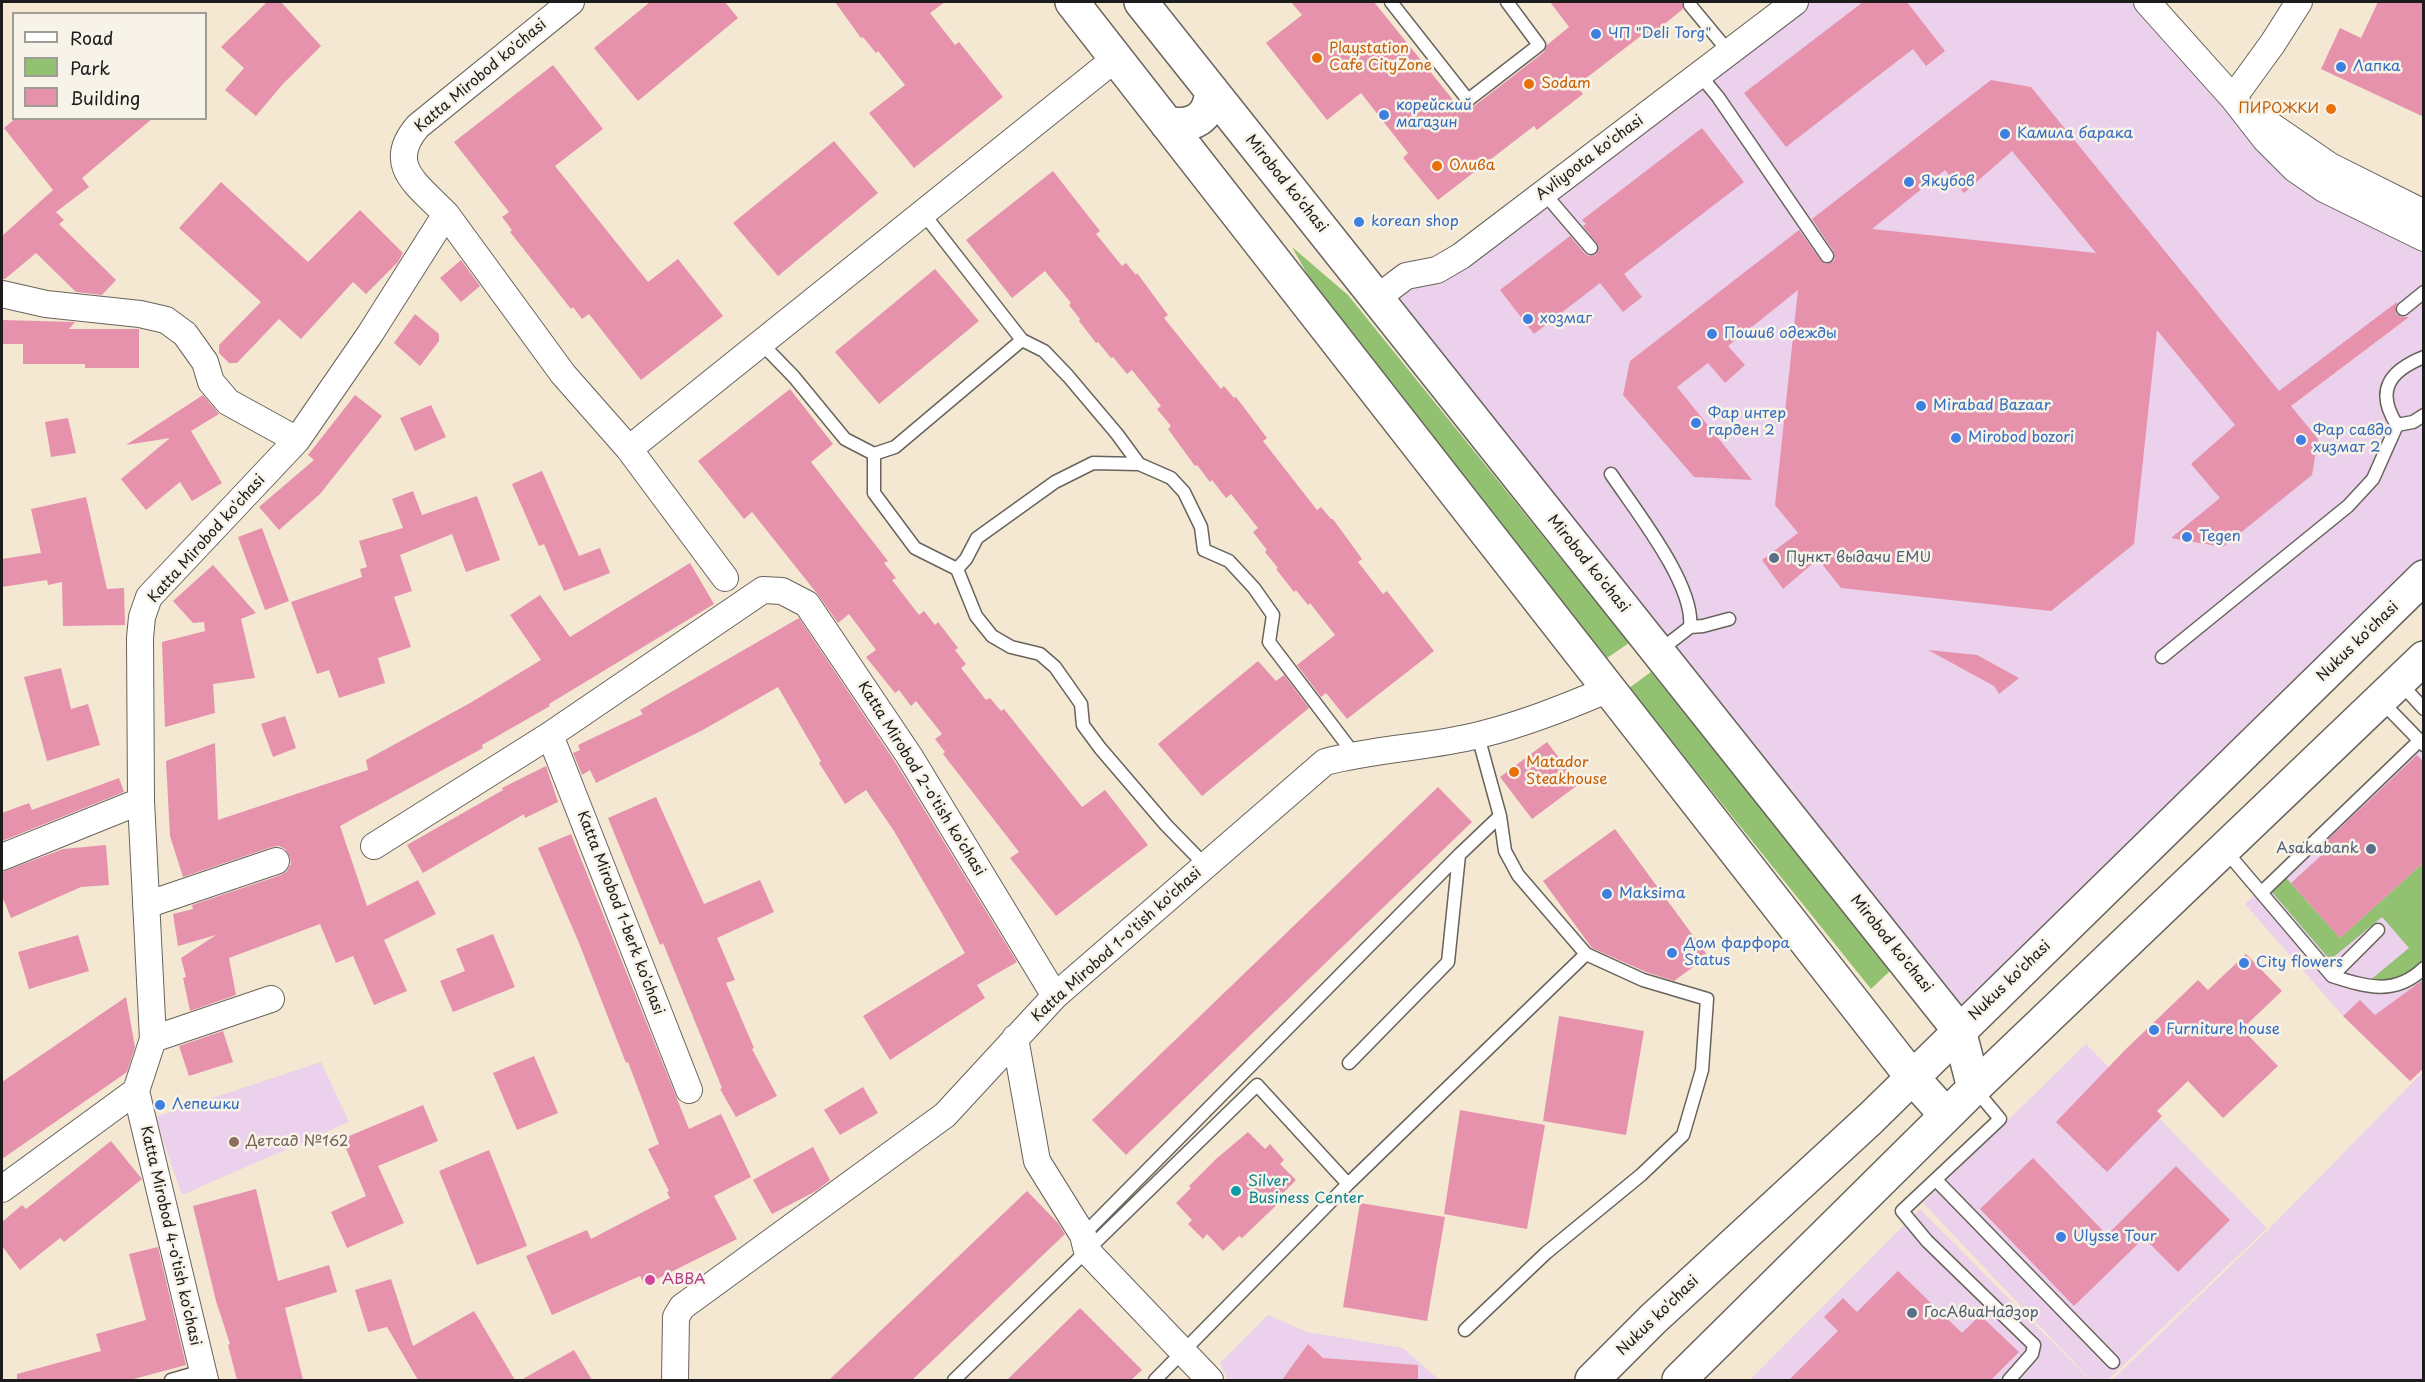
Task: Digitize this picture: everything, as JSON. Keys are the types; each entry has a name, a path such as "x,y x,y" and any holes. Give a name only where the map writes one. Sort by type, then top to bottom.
{"main road":[{"path":"1072,2 1911,1077 1946,1115"},
{"name":"Mirobod ko'chasi","path":"1141,2 1959,1030 1974,1088"},
{"path":"1167,124 1184,125 1198,119 1209,107 1212,91"},
{"name":"Nukus ko'chasi","path":"1592,1380 1653,1319 1871,1118 2424,577"},
{"path":"1679,1380 1946,1115 2424,658"},
{"path":"1911,1077 1974,1088"}],"street":[{"name":"Katta Mirobod ko'chasi","path":"136,1092 153,1039 141,801 140,638 142,617 149,597 297,441 370,334 446,214 405,172 404,147 409,136 418,126 571,2"},
{"name":"Avliyoota ko'chasi","path":"1377,298 1406,276 1437,270 1461,256 1795,2"},
{"path":"2147,2 2233,98 2265,139 2303,176 2324,189 2424,238"},
{"path":"2233,98 2273,43 2299,2"},
{"path":"628,449 1116,58"},
{"path":"2233,98 2330,166 2424,213"},
{"path":"446,214 563,374 628,449 725,578"},
{"path":"2,294 46,304 140,314 166,320 185,334 205,362 211,382 228,402 297,441"},
{"name":"Katta Mirobod 2-o'tish ko'chasi","path":"550,735 763,590 782,591 807,604 910,757 1055,996"},
{"name":"Katta Mirobod 1-o'tish ko'chasi","path":"675,1380 676,1317 682,1307 945,1115 1055,996 1325,762 1354,754 1478,736 1549,714 1609,689"},
{"path":"374,846 550,735"},
{"name":"Katta Mirobod 1-berk ko'chasi","path":"550,735 689,1090"},
{"path":"2,857 141,801"},
{"path":"146,905 276,861"},
{"path":"153,1039 271,999"},
{"path":"1015,1038 1037,1161 1085,1243 1210,1380"},
{"path":"2,1189 136,1092"},
{"name":"Katta Mirobod 4-o'tish ko'chasi","path":"136,1092 204,1376"}],"lane":[{"path":"1391,2 1468,100 1539,45 1507,2"},
{"path":"1690,4 1729,52"},
{"path":"1700,75 1718,97 1827,256"},
{"path":"1544,193 1591,248"},
{"path":"923,213 1022,340 1044,351 1117,434 1139,464"},
{"path":"2403,309 2424,292"},
{"path":"761,343 794,377 845,439 874,454 895,447 1022,340"},
{"path":"2162,657 2348,506 2373,479 2397,425 2385,397 2387,386 2411,362 2424,357"},
{"path":"2397,425 2413,422 2424,414"},
{"path":"874,454 874,493 915,548 957,569 976,616 992,636 1011,647 1040,654 1055,667 1081,704 1083,725 1166,825 1206,866"},
{"path":"957,569 966,559 978,538 1055,482 1093,463 1139,464 1171,478 1184,492 1201,527 1204,550 1229,561 1254,588 1273,615 1269,642 1354,754"},
{"path":"1611,474 1674,572 1689,603 1690,627"},
{"path":"1659,652 1690,627 1729,620"},
{"path":"2389,691 2424,709"},
{"path":"2262,892 2422,743 2389,691"},
{"path":"1465,1330 1546,1253 1641,1175 1683,1135 1702,1070 1707,999 1643,980 1586,954 1518,875 1505,851 1500,816 1478,736"},
{"path":"954,1380 1459,855 1500,816"},
{"path":"2223,849 2332,976 2360,985 2386,988 2412,979 2424,968"},
{"path":"1349,1063 1448,962 1459,855"},
{"path":"2332,976 2378,930"},
{"path":"1155,1380 1348,1184 1586,954"},
{"path":"1085,1243 1257,1085 1348,1184"},
{"path":"1974,1088 2000,1119 1902,1211 1927,1241 2034,1345 2032,1354 2009,1380"},
{"path":"1936,1180 2113,1362"},
{"path":"171,1380 204,1376"}],"shaded area":[{"name":"Mirobod bozori","path":"1795,2 2147,2 2233,98 2423,238 2423,577 1959,1030 1377,298 1437,270"},
{"path":"2423,736 2424,1068 2383,1054 2343,1016 2245,904"},
{"path":"2086,1044 2267,1228 2108,1380 2091,1380 1923,1203"},
{"name":"Детсад №162","path":"321,1062 349,1122 182,1195 155,1117"},
{"path":"2423,1072 2423,1380 2112,1380 2270,1228"},
{"path":"1920,1209 2088,1378 2085,1380 1750,1380"},
{"path":"1268,1315 1307,1332 1403,1348 1439,1380 1228,1380 1220,1363"}],"green space":[{"path":"1292,247 1348,295 1629,643 1607,658 1328,311"},
{"path":"1651,672 1891,970 1871,989 1629,688"},
{"path":"2423,863 2423,965 2395,979 2368,982 2409,948 2382,917 2330,960 2266,885 2281,872 2340,938"}],"building":[{"path":"267,2 281,2 321,46 282,85 256,116 225,90 244,68 221,47"},
{"path":"650,2 725,2 738,18 638,101 594,48"},
{"path":"835,2 945,2 930,13 955,45 959,42 1003,97 914,168 869,113 905,85 878,51 876,53 863,37 861,38"},
{"path":"1291,2 1374,2 1462,111 1473,107 1544,52 1547,45 1569,27 1550,2 1683,2 1683,9 1646,39 1642,35 1576,86 1583,94 1537,130 1534,126 1438,200 1403,158 1408,153 1361,93 1327,120 1266,43 1302,15"},
{"path":"1863,2 1907,2 1945,51 1926,66 1913,49 1786,147 1744,93"},
{"path":"2378,2 2424,2 2424,117 2321,69 2340,28 2361,38"},
{"path":"553,65 603,129 555,166 648,282 678,259 723,316 641,380 589,314 582,319 573,307 571,309 510,232 512,230 502,217 509,212 454,142"},
{"path":"1991,80 2031,87 2279,391 2397,302 2396,314 2409,317 2291,406 2318,439 2312,475 2223,547 2171,538 2220,498 2191,464 2235,425 2157,330 2134,544 2051,611 1841,588 1818,559 1783,589 1762,560 1798,533 1775,505 1798,290 1728,346 1745,365 1725,383 1708,363 1677,387 1752,480 1694,477 1623,395 1630,361 1799,230 1821,261 1827,264 1832,262 1835,259 1834,252 1812,219","holes":["2012,151 2096,253 1872,229 1945,170 1964,193"]},
{"path":"14,120 151,120 82,178 89,187 56,212 64,220 59,224 116,280 102,295 76,292 36,253 5,279 2,279 2,236 53,190 4,128"},
{"path":"1702,128 1744,182 1624,274 1642,297 1623,312 1600,283 1534,334 1500,290 1570,236 1585,254 1596,255 1599,246 1583,226 1586,224 1582,220"},
{"path":"834,141 878,193 778,276 733,223"},
{"path":"1053,171 1100,231 1096,234 1122,266 1126,263 1136,275 1137,273 1168,315 1164,318 1221,389 1224,386 1234,398 1236,397 1267,438 1263,441 1317,510 1321,507 1333,519 1362,559 1358,562 1383,594 1387,591 1434,651 1347,719 1326,693 1321,697 1297,665 1335,635 1310,603 1308,605 1296,590 1294,592 1276,569 1278,568 1265,552 1267,550 1253,532 1258,528 1231,494 1226,498 1212,480 1210,482 1197,465 1195,466 1168,429 1171,426 1157,409 1161,406 1132,370 1127,374 1098,342 1096,343 1069,305 1071,303 1045,271 1012,298 966,240"},
{"path":"221,182 308,262 360,210 403,253 398,262 366,294 353,282 301,339 279,319 237,363 229,363 219,353 219,345 261,302 179,228"},
{"path":"461,260 480,286 461,302 440,278"},
{"path":"935,269 979,321 879,404 835,352"},
{"path":"415,314 439,334 439,341 420,366 394,343"},
{"path":"2,320 75,322 69,329 139,329 139,368 85,368 85,364 23,364 23,344 2,344"},
{"path":"790,389 833,444 811,462 888,561 884,563 896,578 892,580 919,615 924,611 935,625 938,622 958,648 955,650 966,664 961,668 986,700 990,698 1001,711 1004,709 1082,807 1105,790 1148,845 1056,916 1010,858 1019,852 943,754 945,752 935,739 942,734 916,701 911,706 899,690 895,693 866,657 876,650 849,614 838,623 752,512 744,519 698,461"},
{"path":"203,395 219,414 191,431 222,483 192,501 180,482 146,510 121,479 170,438 126,445"},
{"path":"355,395 382,416 320,494 279,530 259,507 314,460 308,455"},
{"path":"431,405 446,437 415,451 400,418"},
{"path":"68,418 76,453 51,457 45,422"},
{"path":"542,471 579,556 600,548 610,573 564,591 544,544 539,546 512,484"},
{"path":"413,491 422,515 477,496 500,560 466,572 452,534 400,555 412,591 394,597 411,647 378,658 385,683 339,698 329,670 317,674 291,602 362,577 360,569 367,567 359,541 403,528 392,499"},
{"path":"86,497 107,589 124,588 125,625 63,626 62,582 48,585 47,580 2,587 2,559 41,553 31,509"},
{"path":"262,528 289,601 265,610 238,537"},
{"path":"690,563 714,604 549,704 550,706 482,745 483,748 340,826 367,906 418,880 436,914 384,940 407,991 374,1005 353,956 336,963 320,924 229,958 236,995 190,1011 181,958 216,935 178,946 173,914 193,909 192,905 281,875 291,864 285,849 279,846 183,877 170,836 166,761 215,743 218,820 368,770 366,760 470,703 541,660 510,615 540,595 570,637"},
{"path":"213,565 256,613 241,619 255,678 213,684 215,713 165,727 162,642 205,631 204,622 193,623 173,601"},
{"path":"799,618 897,765 1017,962 977,985 985,998 890,1060 863,1016 965,953 894,831 866,790 845,804 819,763 821,761 778,687 701,731 596,783 590,770 582,775 573,753 580,750 578,745 643,714 640,710"},
{"path":"1928,650 1977,655 2019,678 1999,694 1994,686"},
{"path":"1258,661 1276,681 1284,675 1309,708 1202,796 1158,744"},
{"path":"61,668 71,709 88,704 100,745 47,761 24,677"},
{"path":"285,716 296,748 273,757 261,724"},
{"path":"1547,742 1579,784 1532,819 1500,777"},
{"name":"Asakabank","path":"2417,755 2424,762 2424,862 2340,938 2291,883 2323,854 2318,849"},
{"path":"546,766 558,802 525,818 524,814 423,873 407,845 503,790 502,788"},
{"path":"119,778 124,792 2,841 2,813 29,803 32,810"},
{"path":"1438,787 1472,822 1126,1155 1092,1120"},
{"path":"656,797 704,904 760,880 774,912 717,938 735,980 726,983 754,1048 752,1049 777,1096 736,1117 720,1089 722,1088 663,943 660,945 608,818"},
{"name":"Maksima","path":"1615,829 1708,956 1674,981 1646,972 1592,948 1543,881"},
{"path":"571,834 689,1129 721,1114 751,1177 714,1196 737,1239 645,1285 640,1276 552,1315 526,1256 587,1230 591,1239 670,1198 667,1192 669,1191 648,1149 659,1144 628,1062 626,1063 579,943 538,848"},
{"path":"106,845 109,885 81,887 11,918 2,896 2,872 63,849"},
{"path":"493,934 515,987 453,1012 440,981 465,971 456,949"},
{"path":"78,935 89,971 29,989 18,952"},
{"path":"2246,954 2282,991 2242,1029 2278,1066 2223,1118 2188,1081 2157,1111 2162,1116 2107,1172 2056,1122 2126,1049 2198,980 2208,990"},
{"path":"2424,979 2424,1068 2410,1081 2343,1016 2360,1000 2375,1015"},
{"path":"126,997 135,1047 127,1072 2,1159 2,1082"},
{"path":"1559,1016 1644,1031 1626,1135 1543,1121"},
{"path":"223,1031 233,1062 189,1076 179,1046"},
{"path":"534,1056 558,1113 517,1130 493,1073"},
{"path":"863,1087 878,1113 840,1135 824,1110"},
{"path":"423,1105 438,1141 378,1166 404,1223 347,1248 331,1212 366,1196 342,1139"},
{"path":"1460,1110 1545,1125 1527,1229 1444,1214"},
{"name":"Silver Business Center","path":"1248,1132 1265,1149 1270,1144 1284,1160 1280,1164 1296,1180 1281,1195 1284,1198 1242,1238 1239,1236 1223,1251 1207,1234 1203,1239 1188,1224 1192,1220 1176,1203 1191,1188 1189,1186 1216,1159"},
{"path":"111,1141 142,1179 64,1242 60,1238 20,1270 2,1246 2,1222 22,1205 26,1209"},
{"path":"813,1147 830,1180 816,1191 772,1214 753,1180"},
{"path":"489,1150 527,1246 477,1265 439,1171"},
{"path":"2033,1158 2107,1235 2176,1166 2230,1220 2178,1272 2144,1238 2074,1306 1980,1209"},
{"path":"256,1189 278,1281 329,1265 337,1292 285,1308 303,1380 237,1380 228,1345 230,1344 216,1301 193,1206"},
{"path":"1027,1191 1058,1223 1065,1234 912,1380 829,1380"},
{"path":"1360,1203 1445,1217 1427,1321 1343,1307"},
{"path":"158,1247 186,1365 130,1380 17,1380 17,1374 101,1351 96,1334 146,1320 129,1254"},
{"path":"1898,1271 1962,1333 1980,1315 2019,1352 1991,1380 1789,1380 1838,1331 1824,1317 1843,1298 1857,1312"},
{"path":"391,1279 413,1346 474,1311 515,1380 418,1380 387,1327 368,1332 355,1290"},
{"path":"1080,1308 1142,1370 1131,1380 1007,1380"},
{"path":"1308,1344 1323,1358 1418,1365 1418,1380 1282,1380"},
{"path":"574,1350 592,1380 521,1380"}],"place":[{"name":"ЧП \"Deli Torg\"","path":"1596,34"},
{"name":"Playstation Cafe CityZone","path":"1317,58"},
{"name":"Лапка","path":"2341,67"},
{"name":"Sodam","path":"1529,84"},
{"name":"ПИРОЖКИ","path":"2331,109"},
{"name":"корейский магазин","path":"1384,115"},
{"name":"Камила барака","path":"2005,134"},
{"name":"Олива","path":"1437,166"},
{"name":"Якубов","path":"1909,182"},
{"name":"korean shop","path":"1359,222"},
{"name":"хозмаг","path":"1528,319"},
{"name":"Пошив одежды","path":"1712,334"},
{"name":"Mirabad Bazaar","path":"1921,406"},
{"name":"Фар интер гарден 2","path":"1696,423"},
{"name":"Mirobod bozori","path":"1956,438"},
{"name":"Фар савдо хизмат 2","path":"2301,440"},
{"name":"Tegen","path":"2187,537"},
{"name":"Пункт выдачи EMU","path":"1774,558"},
{"name":"Matador Steakhouse","path":"1514,772"},
{"name":"Asakabank","path":"2371,849"},
{"name":"Maksima","path":"1607,894"},
{"name":"Дом фарфора Status","path":"1672,953"},
{"name":"City flowers","path":"2244,963"},
{"name":"Furniture house","path":"2154,1030"},
{"name":"Лепешки","path":"160,1105"},
{"name":"Детсад №162","path":"234,1142"},
{"name":"Silver Business Center","path":"1236,1191"},
{"name":"Ulysse Tour","path":"2061,1237"},
{"name":"ABBA","path":"650,1280"},
{"name":"ГосАвиаНадзор","path":"1912,1313"}]}
